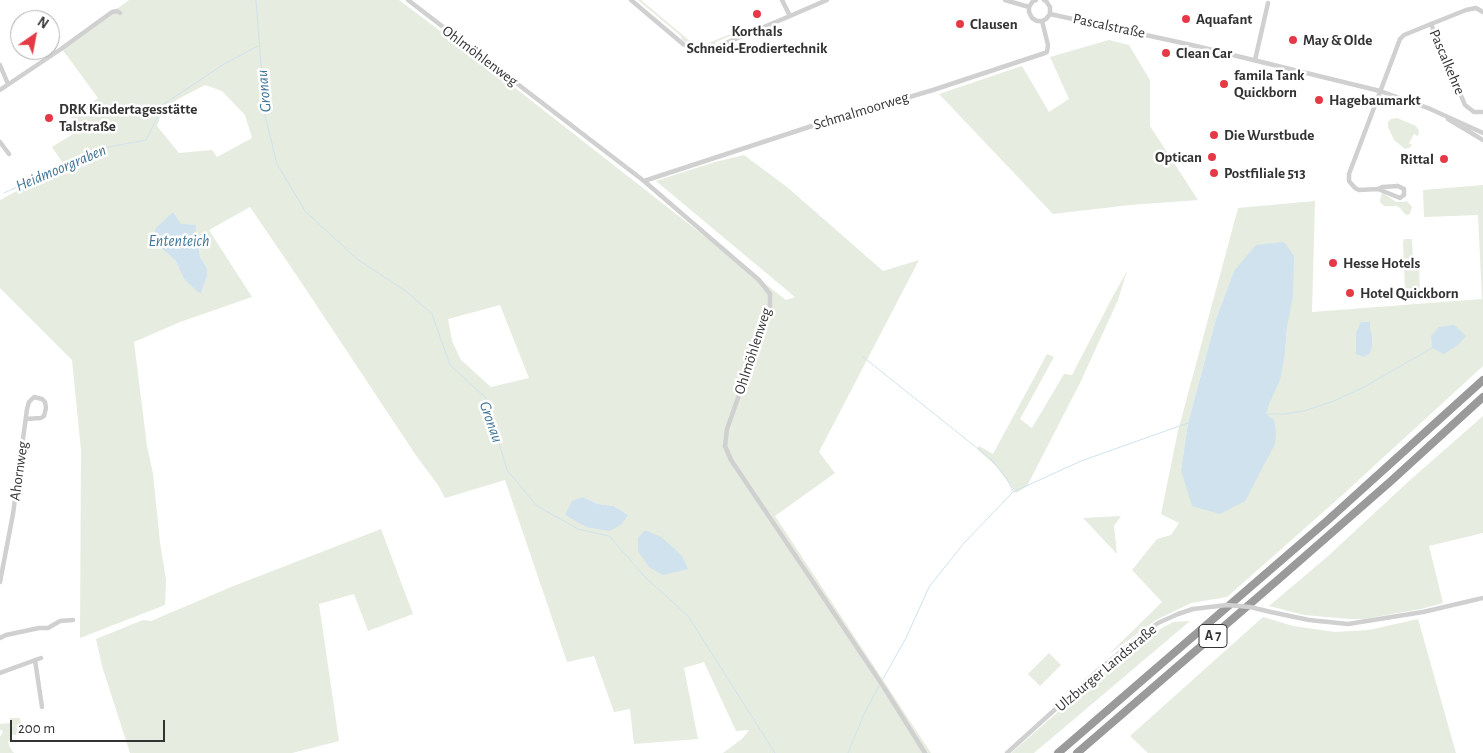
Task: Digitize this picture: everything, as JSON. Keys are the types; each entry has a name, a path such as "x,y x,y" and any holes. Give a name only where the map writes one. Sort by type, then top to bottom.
{"highway":[{"path":"1465,397 1483,374"},
{"name":"A 7","path":"1058,753 1328,520 1483,380"},
{"name":"A 7","path":"1078,753 1273,585 1483,397"},
{"path":"1463,416 1473,412 1483,404"}],"street":[{"name":"Ohlmöhlenweg","path":"408,0 644,181 759,280 770,294 770,308 727,430 724,446 926,753"},
{"path":"631,0 683,44 700,51 714,48 826,0"},
{"path":"782,0 790,16"},
{"path":"1005,0 1029,7"},
{"path":"1036,0 1029,7 1029,12 1032,18 1037,21 1046,19 1050,14 1050,7 1044,0"},
{"path":"1256,60 1268,4"},
{"name":"Pascalkehre","path":"1483,12 1476,8 1466,10 1431,24 1465,105 1474,112 1483,112"},
{"path":"0,90 61,50 112,12 120,13"},
{"name":"Pascalstraße","path":"1050,14 1256,60 1380,91 1401,97 1483,133"},
{"name":"Schmalmoorweg","path":"644,181 1045,53 1047,52 1048,45 1042,21"},
{"path":"1378,189 1400,198 1404,195 1404,189 1398,186 1359,190 1352,186 1349,181 1349,174 1400,39 1404,35 1431,24"},
{"path":"0,65 8,84"},
{"name":"Pascalstraße","path":"1444,115 1452,122 1483,140"},
{"path":"0,142 9,154"},
{"name":"Ahornweg","path":"0,582 13,514 27,409 29,402 34,397 45,402 44,416 41,418 26,418"},
{"name":"Ulzburger Landstraße","path":"1007,753 1136,639 1158,623 1193,609 1227,605 1250,607 1309,620 1348,624 1423,612 1483,598"},
{"path":"0,638 6,635 48,628 60,622 73,620"},
{"path":"0,673 41,658"},
{"path":"35,660 42,707"}],"shaded area":[{"path":"129,0 399,0 496,73 786,300 795,297 656,181 715,162 744,155 787,187 883,271 919,260 819,452 835,473 775,516 931,753 723,753 743,738 749,730 736,731 704,662 684,668 698,739 634,744 630,709 614,712 594,656 567,662 505,480 445,498 250,207 209,230 252,297 180,322 134,342 166,580 165,605 80,638 81,450 72,360 0,288 0,200 64,165 52,147 81,129 71,118 98,98 62,49","holes":["205,85 222,91 245,115 252,138 217,157 212,150 179,153 157,126 162,112 178,99","173,212 181,225 195,236 199,246 200,257 207,268 207,276 201,292 184,279 175,260 160,247","500,305 529,378 491,387 461,360 452,341 448,319","583,497 598,504 614,506 628,515 565,515"]},
{"path":"638,0 641,0 692,43 703,45 731,34 741,34 732,35 716,42 715,45 706,47 694,46 682,40 681,36"},
{"path":"1109,40 1129,45 1150,80 1150,126 1198,200 1130,205 1053,214 939,94 1022,66 1049,112 1069,99 1050,57"},
{"path":"1397,118 1416,126 1419,131 1418,136 1414,134 1409,143 1412,145 1409,148 1405,149 1394,140 1388,127 1388,122 1391,119"},
{"path":"1483,185 1483,366 1339,498 1227,597 1191,603 1156,620 1108,655 1162,602 1132,570 1157,539 1171,535 1179,523 1161,514 1178,431 1238,208 1315,201 1312,312 1482,299 1478,215 1424,217 1423,190","holes":["1234,271 1287,327 1285,353 1266,414 1274,421 1181,470 1188,423 1216,319","1370,322 1370,330 1356,354 1356,333"]},
{"path":"1383,193 1396,202 1408,202 1412,207 1410,214 1405,214 1397,206 1384,206 1380,202"},
{"path":"1404,239 1412,239 1413,263 1419,267 1420,294 1402,294 1405,290"},
{"path":"1127,271 1118,300 1081,381 1027,486 1016,493 997,467 977,449 979,446 993,454 1047,354 1054,357 1020,419 1032,428 1064,374 1072,375"},
{"path":"1483,416 1483,533 1429,546 1443,603 1421,609 1364,619 1304,615 1269,606 1327,557"},
{"path":"1121,516 1114,526 1117,554 1083,518"},
{"path":"381,529 413,614 368,631 354,594 319,604 339,741 292,753 130,753 102,666 96,639 143,620 151,621 231,587"},
{"path":"1263,617 1293,626 1335,632 1369,630 1418,619 1456,753 1148,753 1130,736"},
{"path":"1190,621 1034,753 1011,753 1106,670 1153,633 1173,622"},
{"path":"1049,653 1061,665 1040,686 1028,674"},
{"path":"10,718 20,718 21,733 10,734 11,739 8,742 14,753 0,753 0,737 3,732 0,730 0,724 10,723"}],"water":[{"name":"Ententeich","path":"173,212 181,224 196,225 195,236 199,246 200,257 207,268 207,276 201,293 184,279 175,260 160,247 153,236 156,228"},
{"path":"1284,242 1294,256 1293,296 1280,380 1266,414 1274,420 1275,444 1245,501 1220,514 1192,506 1181,470 1188,423 1216,319 1234,271 1256,245"},
{"path":"1361,322 1370,322 1372,335 1370,353 1364,357 1356,354 1356,333"},
{"path":"1454,325 1466,336 1458,345 1444,354 1432,348 1431,336 1439,327"},
{"path":"583,497 598,504 614,506 628,515 621,525 609,531 586,527 565,515 572,501"},
{"path":"645,530 661,537 676,550 682,556 688,569 663,575 649,567 638,551 638,538"}],"waterway":[{"name":"Gronau","path":"256,0 265,115 277,164 305,211 357,259 407,292 432,314 450,365 486,398 507,470 537,506 578,529 609,536 646,578 688,616 775,753"},
{"name":"Heidmoorgraben","path":"4,193 98,149 146,140 164,104 224,64 258,46"},
{"path":"1266,414 1304,411 1334,401 1364,387 1432,348"},
{"path":"862,356 992,460 1007,479 1013,491"},
{"path":"883,679 906,638 929,587 964,543 1013,492 1081,461 1188,423"},
{"path":"848,753 864,714 879,686"}],"place":[{"name":"Korthals Schneid-Erodiertechnik","path":"757,14"},
{"name":"Aquafant","path":"1186,19"},
{"name":"Clausen","path":"960,24"},
{"name":"May & Olde","path":"1293,40"},
{"name":"Clean Car","path":"1166,53"},
{"name":"famila Tank Quickborn","path":"1224,84"},
{"name":"Hagebaumarkt","path":"1319,100"},
{"name":"DRK Kindertagesstätte Talstraße","path":"49,118"},
{"name":"Die Wurstbude","path":"1214,135"},
{"name":"Optican","path":"1212,157"},
{"name":"Rittal","path":"1444,159"},
{"name":"Postfiliale 513","path":"1214,173"},
{"name":"Hesse Hotels","path":"1333,263"},
{"name":"Hotel Quickborn","path":"1350,293"}]}
